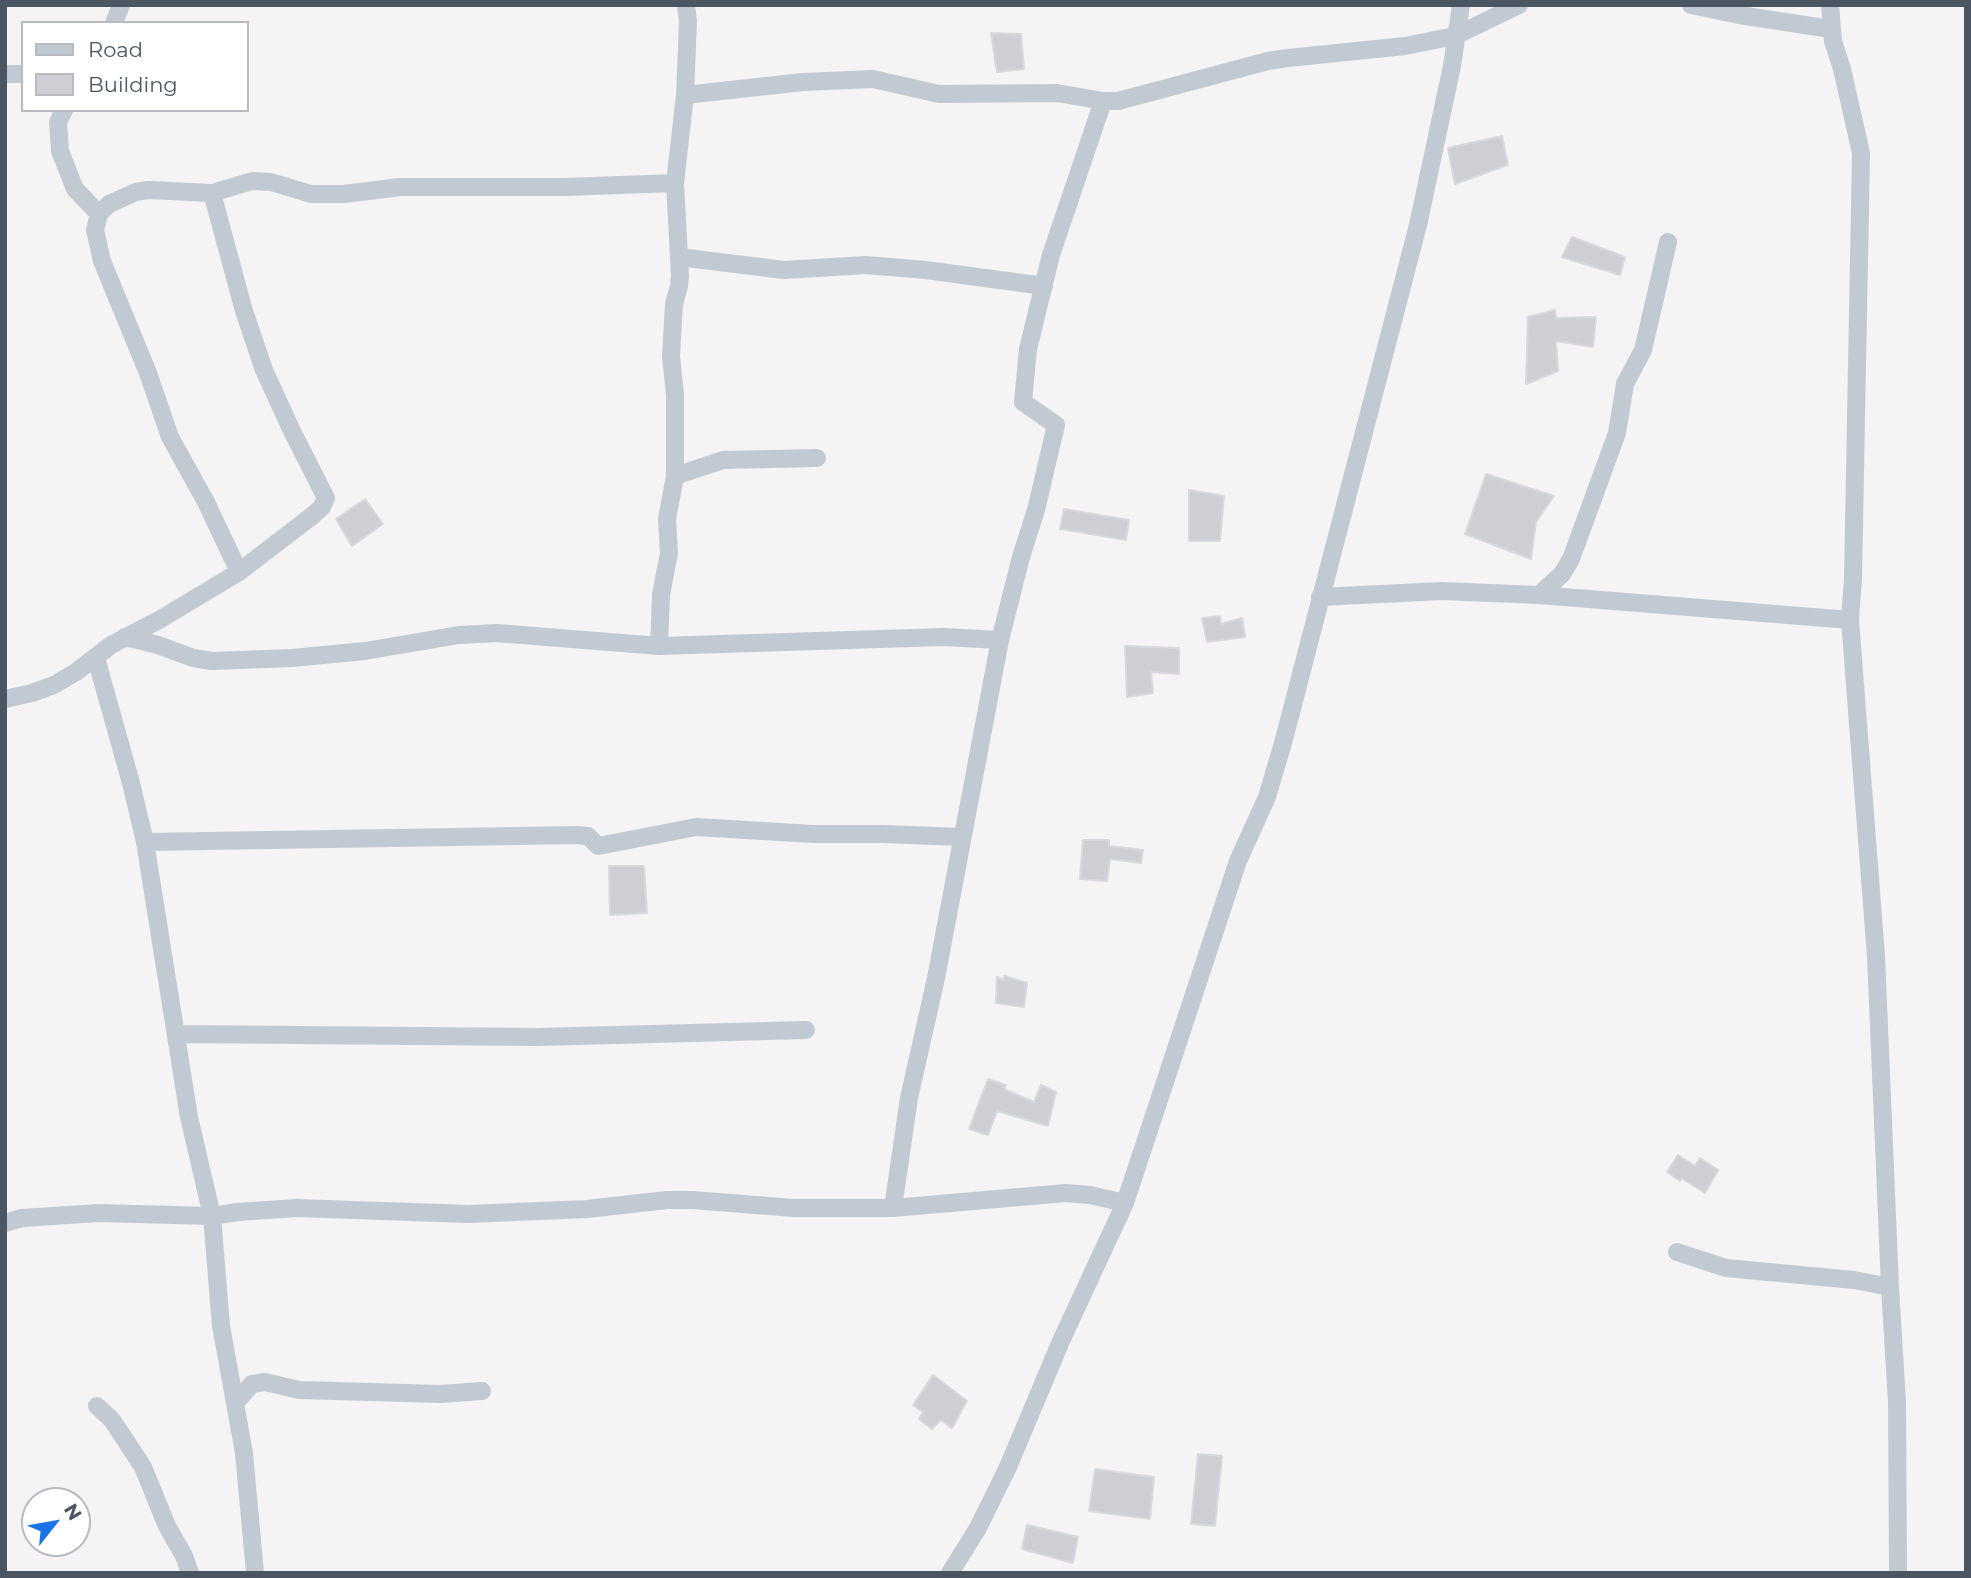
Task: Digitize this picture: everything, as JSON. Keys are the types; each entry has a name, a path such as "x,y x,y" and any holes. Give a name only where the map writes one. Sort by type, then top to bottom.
{"street":[{"path":"659,646 661,595 669,553 667,519 675,476 675,395 671,356 674,304 679,286 679,257 675,183 685,94 687,5"},
{"path":"950,1573 978,1528 1008,1467 1061,1342 1125,1203 1238,861 1267,797 1418,225 1452,65 1461,5"},
{"path":"685,94 803,82 873,79 939,94 1057,93 1118,101 1278,60 1405,46 1455,36 1520,5"},
{"path":"1691,5 1831,29"},
{"path":"1830,5 1831,29 1861,153 1850,620 1876,956 1897,1402 1898,1573"},
{"path":"893,1208 909,1098 936,978 1000,640 1021,557 1037,510 1056,425 1023,402 1028,349 1051,255 1103,101"},
{"path":"63,112 58,122 60,151 75,189 99,214"},
{"path":"239,572 206,502 170,437 148,373 102,261 95,230 99,214 109,204 136,192 148,190 212,193 253,181 271,181 311,194 344,194 400,187 565,187 675,183"},
{"path":"7,693 32,693 54,685 125,637 239,572 312,516 322,507 326,498 264,370 244,311 212,193"},
{"path":"1539,595 1562,574 1571,559 1608,458 1617,433 1625,384 1643,350 1668,242"},
{"path":"679,257 784,270 866,265 1044,286"},
{"path":"675,476 723,460 817,458"},
{"path":"1320,597 1442,592 1539,595 1850,620"},
{"path":"125,637 193,658 212,661 292,658 365,651 459,635 497,633 659,646 943,637 1000,640"},
{"path":"96,658 145,842 189,1117 212,1216 221,1326 244,1452 255,1573"},
{"path":"145,842 577,835 588,836 598,846 696,827 813,834 962,837"},
{"path":"176,1034 538,1037 806,1030"},
{"path":"5,1223 22,1218 98,1213 212,1216 297,1208 468,1214 587,1209 667,1200 793,1208 893,1208 1066,1193 1125,1203"},
{"path":"1677,1252 1726,1268 1890,1286"},
{"path":"236,1402 252,1384 265,1382 299,1390 323,1391 440,1394 482,1391"},
{"path":"97,1406 112,1420 142,1467 166,1526 184,1556 190,1573"}],"building":[{"path":"991,33 1021,34 1024,69 997,72"},
{"path":"1502,136 1508,165 1455,184 1448,148"},
{"path":"1572,237 1625,257 1620,275 1562,257"},
{"path":"1555,310 1556,318 1596,317 1593,347 1556,341 1558,371 1526,384 1528,317"},
{"path":"1486,474 1554,496 1536,522 1531,559 1465,534"},
{"path":"1189,490 1224,496 1220,541 1189,541"},
{"path":"365,499 383,524 352,546 336,519"},
{"path":"1064,509 1129,520 1126,540 1060,529"},
{"path":"1220,616 1221,624 1242,618 1245,637 1207,642 1202,618"},
{"path":"1125,646 1179,648 1179,674 1151,672 1153,693 1127,697"},
{"path":"1083,840 1109,840 1109,846 1143,850 1141,863 1110,859 1107,881 1080,879"},
{"path":"609,866 644,866 647,913 610,915"},
{"path":"1004,976 1027,983 1024,1007 996,1003 997,977 1004,980"},
{"path":"988,1079 1006,1085 1004,1089 1034,1102 1041,1085 1056,1092 1048,1126 997,1111 988,1135 969,1129"},
{"path":"1678,1155 1695,1166 1700,1158 1718,1170 1705,1193 1667,1172"},
{"path":"933,1375 967,1401 952,1428 941,1420 932,1429 919,1419 923,1412 913,1405"},
{"path":"1198,1454 1222,1456 1215,1526 1191,1524"},
{"path":"1095,1469 1154,1477 1150,1519 1089,1511"},
{"path":"1027,1525 1078,1537 1073,1563 1022,1549"}]}
